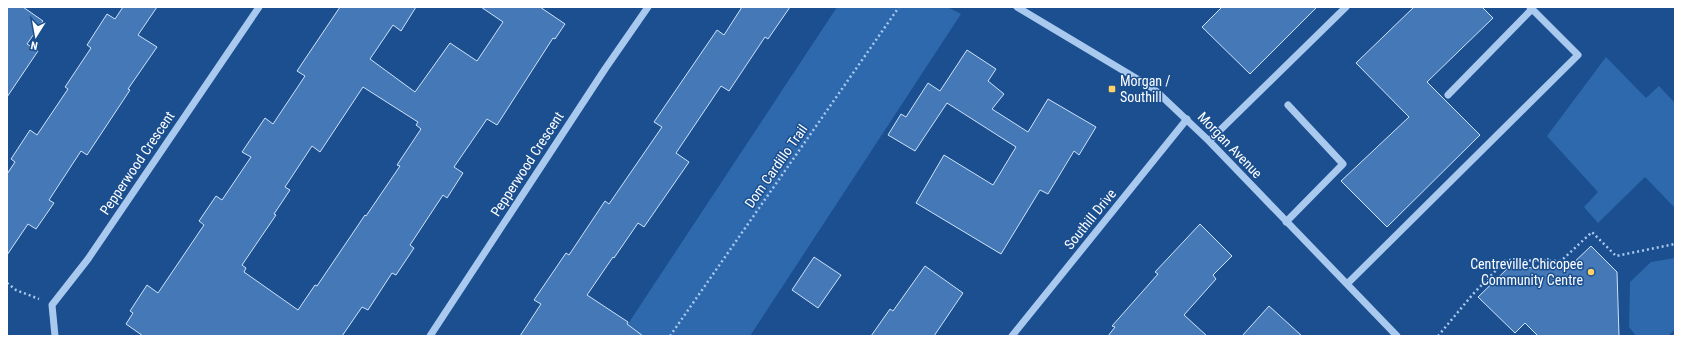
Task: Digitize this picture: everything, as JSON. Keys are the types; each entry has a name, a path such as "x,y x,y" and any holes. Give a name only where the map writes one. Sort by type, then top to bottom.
{"street":[{"name":"Pepperwood Crescent","path":"52,304 88,259 259,7"},
{"name":"Pepperwood Crescent","path":"430,336 605,69 648,7"},
{"name":"Morgan Avenue","path":"1017,7 1154,89 1209,141 1396,336"},
{"path":"1209,141 1346,7"},
{"path":"1347,284 1578,55 1531,8 1448,95"},
{"path":"1286,222 1343,164 1288,105"},
{"name":"Southill Drive","path":"1012,336 1187,119"},
{"path":"52,304 55,336"}],"path":[{"name":"Dom Cardillo Trail","path":"670,336 899,7"},
{"path":"1438,336 1473,294 1506,260 1562,261 1592,232 1616,256 1675,244"},
{"path":"7,283 16,290 52,304"}],"shaded area":[{"path":"837,7 947,7 961,14 750,336 620,336"},
{"path":"1606,57 1646,98 1659,86 1675,103 1675,208 1645,177 1598,223 1584,207 1598,192 1547,136"},
{"path":"1675,258 1675,329 1668,336 1636,336 1629,327 1630,282 1651,262"}],"building":[{"path":"7,7 23,7 43,21 27,44 38,51 7,97"},
{"path":"123,7 157,7 138,35 157,47 128,89 130,90 87,155 81,151 49,200 54,203 36,229 28,224 7,255 7,174 15,162 11,159 30,130 37,135 68,89 65,87 91,48 87,45 107,14 115,19"},
{"path":"340,7 416,7 401,31 393,25 370,59 415,92 450,43 477,61 503,22 481,7 540,7 565,24 555,39 553,38 497,125 487,119 454,167 463,173 447,198 443,195 410,245 414,248 396,275 392,273 368,310 362,307 342,336 143,336 126,324 133,313 130,311 147,285 158,293 204,225 199,221 216,196 222,200 251,157 242,152 265,118 273,124 305,76 297,71","holes":["363,87 418,122 416,125 421,129 397,165 400,166 317,286 315,285 298,310 244,272 246,268 242,265 276,215 274,214 290,190 285,187 312,146 320,152"]},
{"path":"742,7 790,7 768,39 765,37 729,91 721,86 676,153 689,162 644,227 638,223 587,295 628,322 627,324 643,336 520,336 541,304 534,300 566,253 569,255 605,201 609,204 662,127 654,122 717,30 724,35"},
{"path":"1222,7 1317,7 1250,74 1202,27"},
{"path":"1414,7 1482,7 1493,18 1427,82 1480,135 1387,227 1341,181 1409,117 1356,63"},
{"path":"967,50 996,69 988,81 1004,94 992,109 1028,132 1048,99 1096,127 1079,155 1074,151 1048,194 1040,190 1001,254 916,203 944,155 993,185 1016,147 947,103 915,151 888,135 901,114 906,117 928,83 940,91"},
{"path":"1200,224 1232,256 1213,275 1216,279 1184,315 1207,336 1108,336 1115,327 1112,326 1158,274 1155,272"},
{"path":"1591,246 1617,272 1619,336 1538,336 1525,323 1515,333 1478,297 1509,267 1567,269"},
{"path":"814,257 841,275 818,308 792,290"},
{"path":"925,266 963,293 934,336 871,336 890,309 893,311"},
{"path":"1269,306 1302,336 1242,336"}],"place":[{"name":"Morgan / Southill","path":"1112,89"},
{"name":"Centreville Chicopee Community Centre","path":"1591,272"}]}
